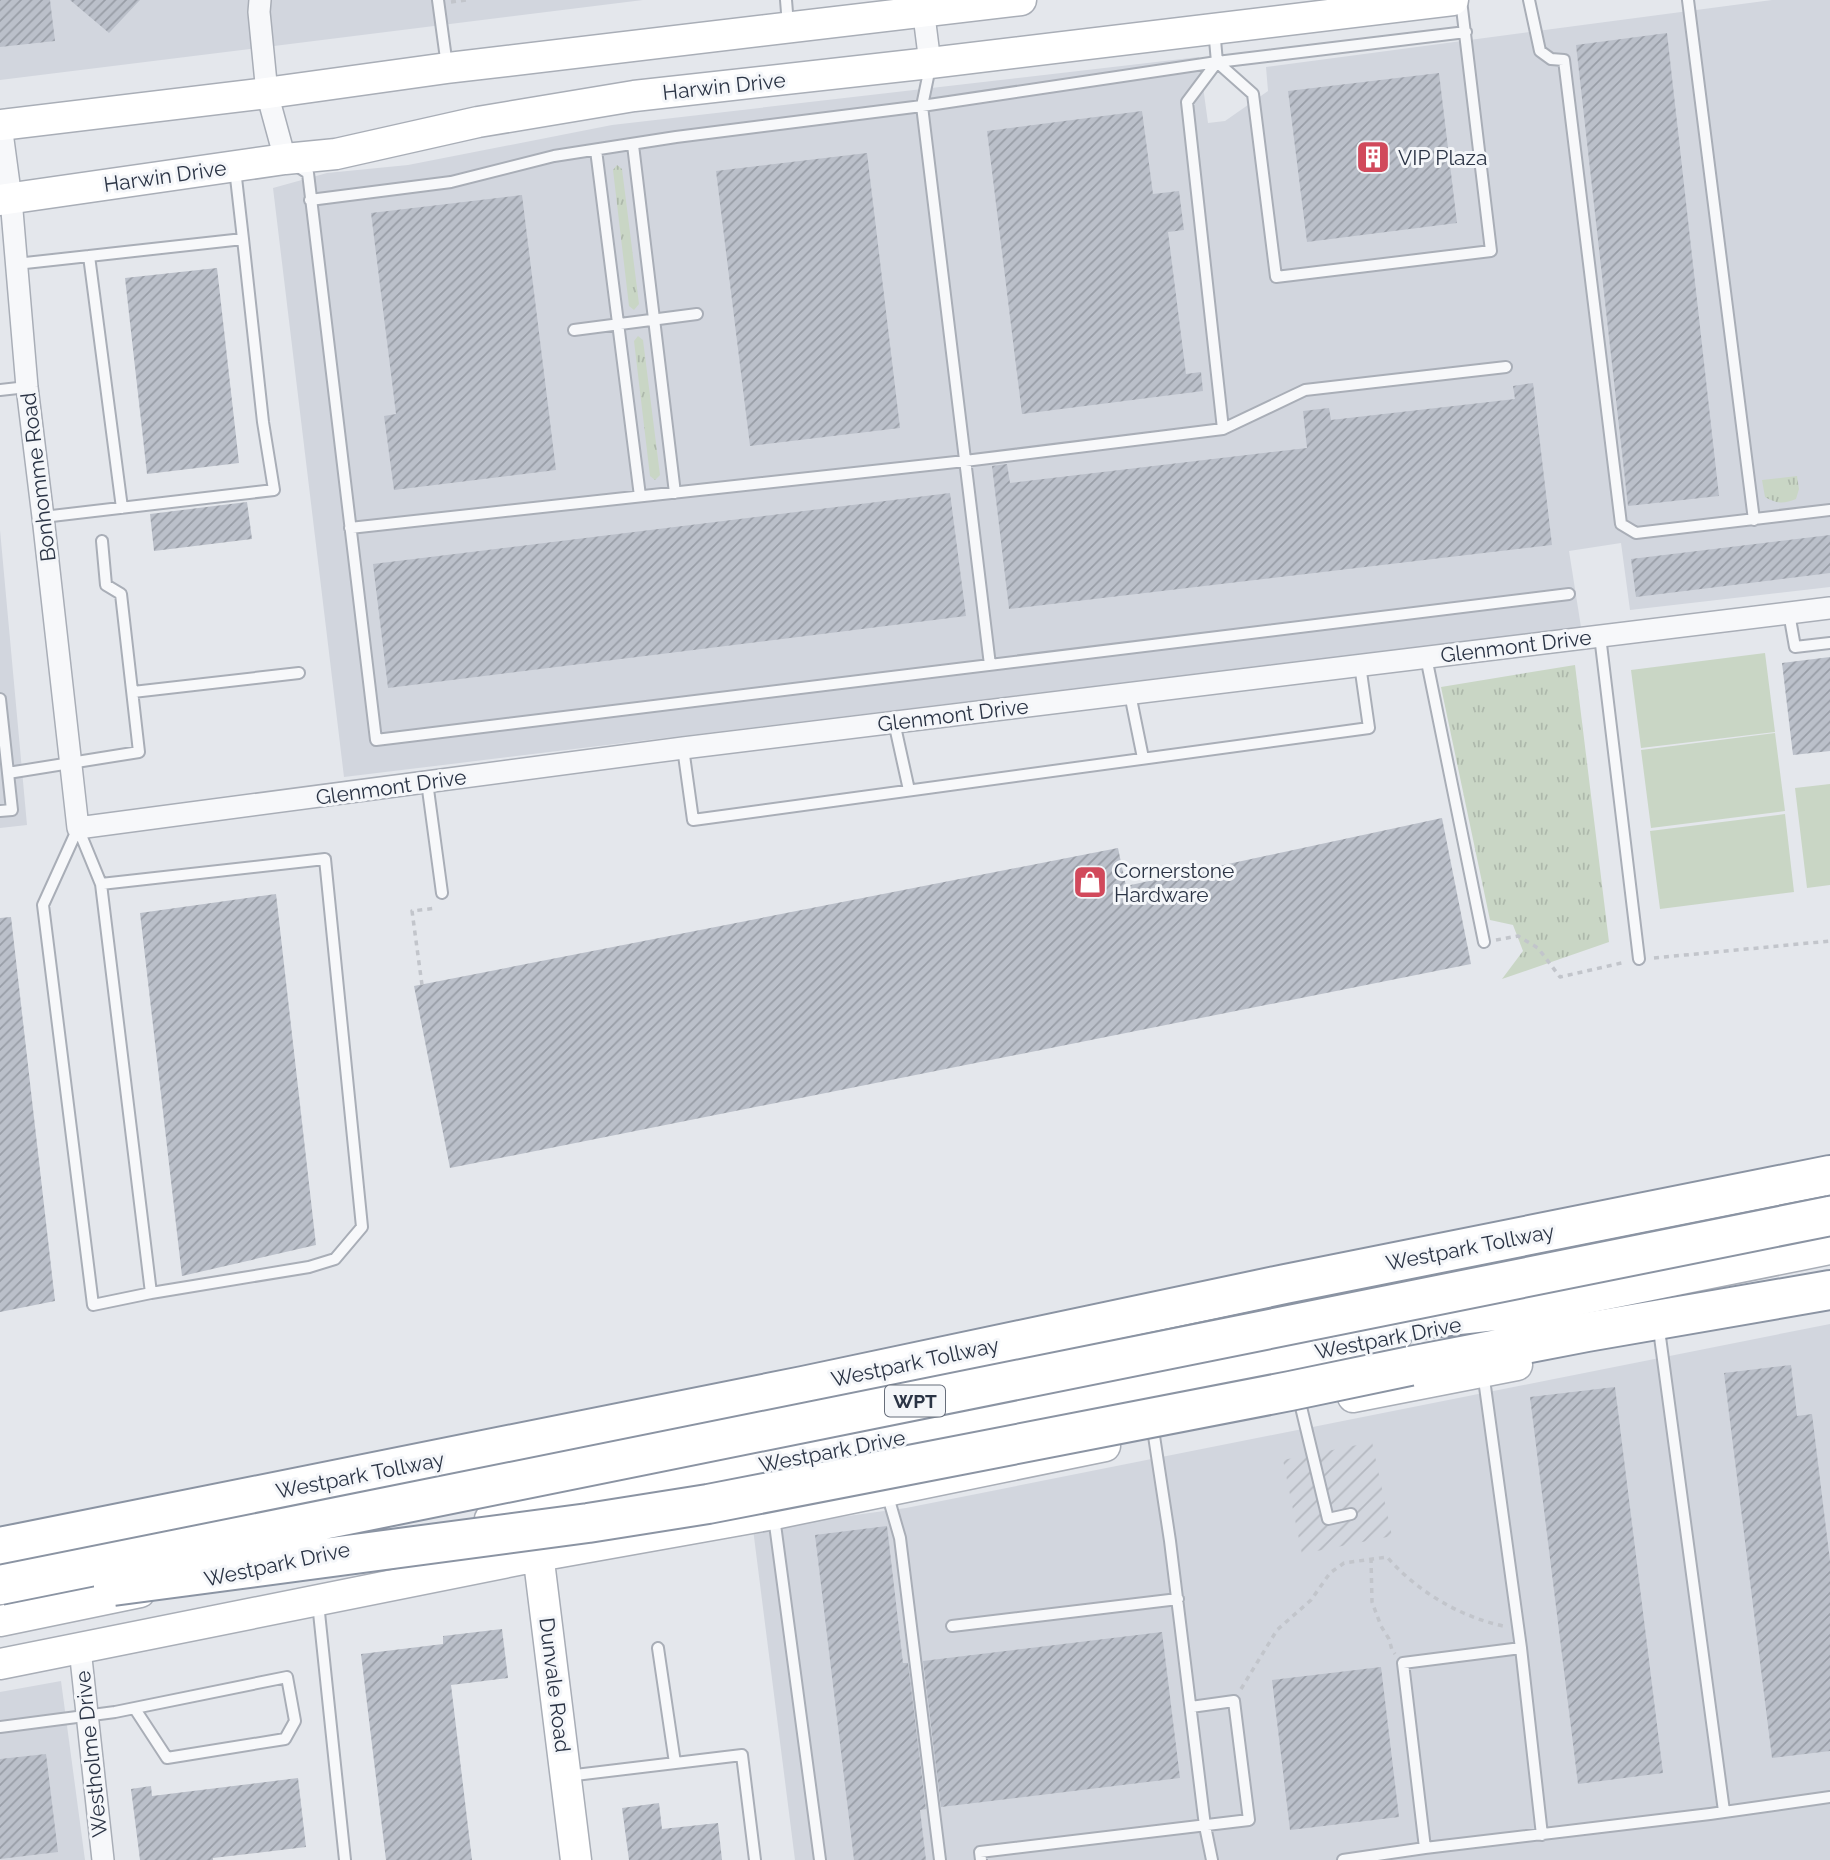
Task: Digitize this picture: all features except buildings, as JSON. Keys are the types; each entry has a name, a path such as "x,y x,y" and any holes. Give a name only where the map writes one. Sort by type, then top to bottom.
{"highway":[{"name":"Westpark Tollway","path":"0,1547 803,1386 1298,1281 1830,1175"},
{"name":"Westpark Tollway","path":"0,1585 1830,1216"},
{"path":"0,1599 561,1526 708,1504 1587,1332 1830,1290"},
{"path":"803,1386 1559,1304"}],"main road":[{"path":"0,125 447,68 787,14 1021,0"},
{"name":"Harwin Drive","path":"5,200 234,166 336,154 478,122 621,98 1453,0"},
{"name":"Westpark Drive","path":"0,1621 1830,1249"},
{"name":"Westpark Drive","path":"0,1664 538,1556 774,1514 1154,1436 1830,1304"},
{"name":"Dunvale Road","path":"533,1511 576,1860"}],"street":[{"path":"260,0 267,93 285,159"},
{"path":"923,6 930,63"},
{"name":"Bonhomme Road","path":"0,125 5,200 16,264 27,387 78,828"},
{"name":"Glenmont Drive","path":"78,828 683,748 1830,608"},
{"name":"Westholme Drive","path":"80,1649 103,1860"}],"lane":[{"path":"438,0 447,68"},
{"path":"1217,62 1253,94 1276,277 1490,251 1461,0"},
{"path":"1529,0 1540,51 1551,59 1564,60 1621,524 1636,533 1830,510"},
{"path":"1688,0 1754,520"},
{"path":"1214,28 1217,62 1187,102 1223,429"},
{"path":"310,200 451,182 554,156 676,137 922,106 1217,62 1466,32"},
{"path":"930,63 922,106 990,664"},
{"path":"633,145 675,492"},
{"path":"596,150 640,496"},
{"path":"285,159 308,173 376,740 1569,594"},
{"path":"43,517 274,490 263,422 234,166"},
{"path":"16,264 243,239"},
{"path":"89,256 122,508"},
{"path":"574,330 697,314"},
{"path":"350,528 965,461 1223,429 1305,390 1506,367"},
{"path":"0,390 27,387"},
{"path":"8,773 139,752 121,594 106,585 102,541"},
{"path":"1789,613 1795,647 1830,643"},
{"path":"1600,636 1639,960"},
{"path":"1426,657 1484,942"},
{"path":"683,748 693,820 1369,728 1360,665"},
{"path":"133,692 299,673"},
{"path":"1130,694 1143,758"},
{"path":"0,699 12,810 0,811"},
{"path":"894,722 909,789"},
{"path":"427,782 442,893"},
{"path":"78,828 101,884 151,1293"},
{"path":"78,828 43,905 93,1305 309,1267 335,1259 362,1227 325,859 101,884"},
{"path":"1660,1337 1724,1811"},
{"path":"1483,1371 1519,1629 1542,1835"},
{"path":"1301,1407 1328,1519 1351,1514"},
{"path":"1154,1436 1178,1599 1205,1825 1212,1860"},
{"path":"887,1491 900,1538 940,1860"},
{"path":"774,1514 820,1860"},
{"path":"952,1626 1178,1599"},
{"path":"318,1601 345,1860"},
{"path":"658,1647 675,1763"},
{"path":"1425,1848 1403,1663 1521,1648"},
{"path":"0,1727 135,1709 287,1677 295,1721 285,1739 167,1758 135,1709"},
{"path":"981,1860 980,1852 1249,1820 1234,1701 1191,1707"},
{"path":"566,1776 742,1755 755,1860"},
{"path":"1343,1860 1830,1797"}],"path":[{"path":"422,985 412,911 444,907 442,893"},
{"path":"1234,1701 1277,1630 1311,1600 1330,1573 1344,1563 1387,1557 1403,1575 1443,1603 1483,1622 1519,1629"},
{"path":"1371,1558 1372,1602 1375,1612 1392,1650 1403,1663"}],"shaded area":[{"path":"0,0 643,0 0,80"},
{"path":"1772,0 1830,0 1830,587 1630,610 1621,543 1569,551 1581,627 344,777 273,188 327,173 408,165 612,125 1199,57 1208,123 1225,121 1268,91 1266,67"},
{"path":"0,530 27,825 0,828"},
{"path":"1830,1324 1830,1860 795,1860 753,1529 906,1508"},
{"path":"1372,1442 1392,1536 1302,1554 1283,1460"},
{"path":"61,1681 85,1860 0,1860 0,1692"}],"green space":[{"path":"617,165 622,169 639,304 634,310 629,306 613,170"},
{"path":"638,336 643,340 660,475 655,480 650,476 634,341"},
{"path":"1797,476 1799,489 1796,499 1780,502 1765,497 1762,480"},
{"path":"1765,653 1775,732 1641,748 1631,670"},
{"path":"1575,665 1609,942 1502,979 1523,951 1513,925 1490,920 1441,687"},
{"path":"1775,733 1785,811 1651,828 1641,750"},
{"path":"1830,784 1830,885 1807,888 1795,788"},
{"path":"1785,814 1794,892 1660,909 1650,831"}],"place":[{"name":"VIP Plaza","path":"1373,157"},
{"name":"Cornerstone Hardware","path":"1090,882"}]}
